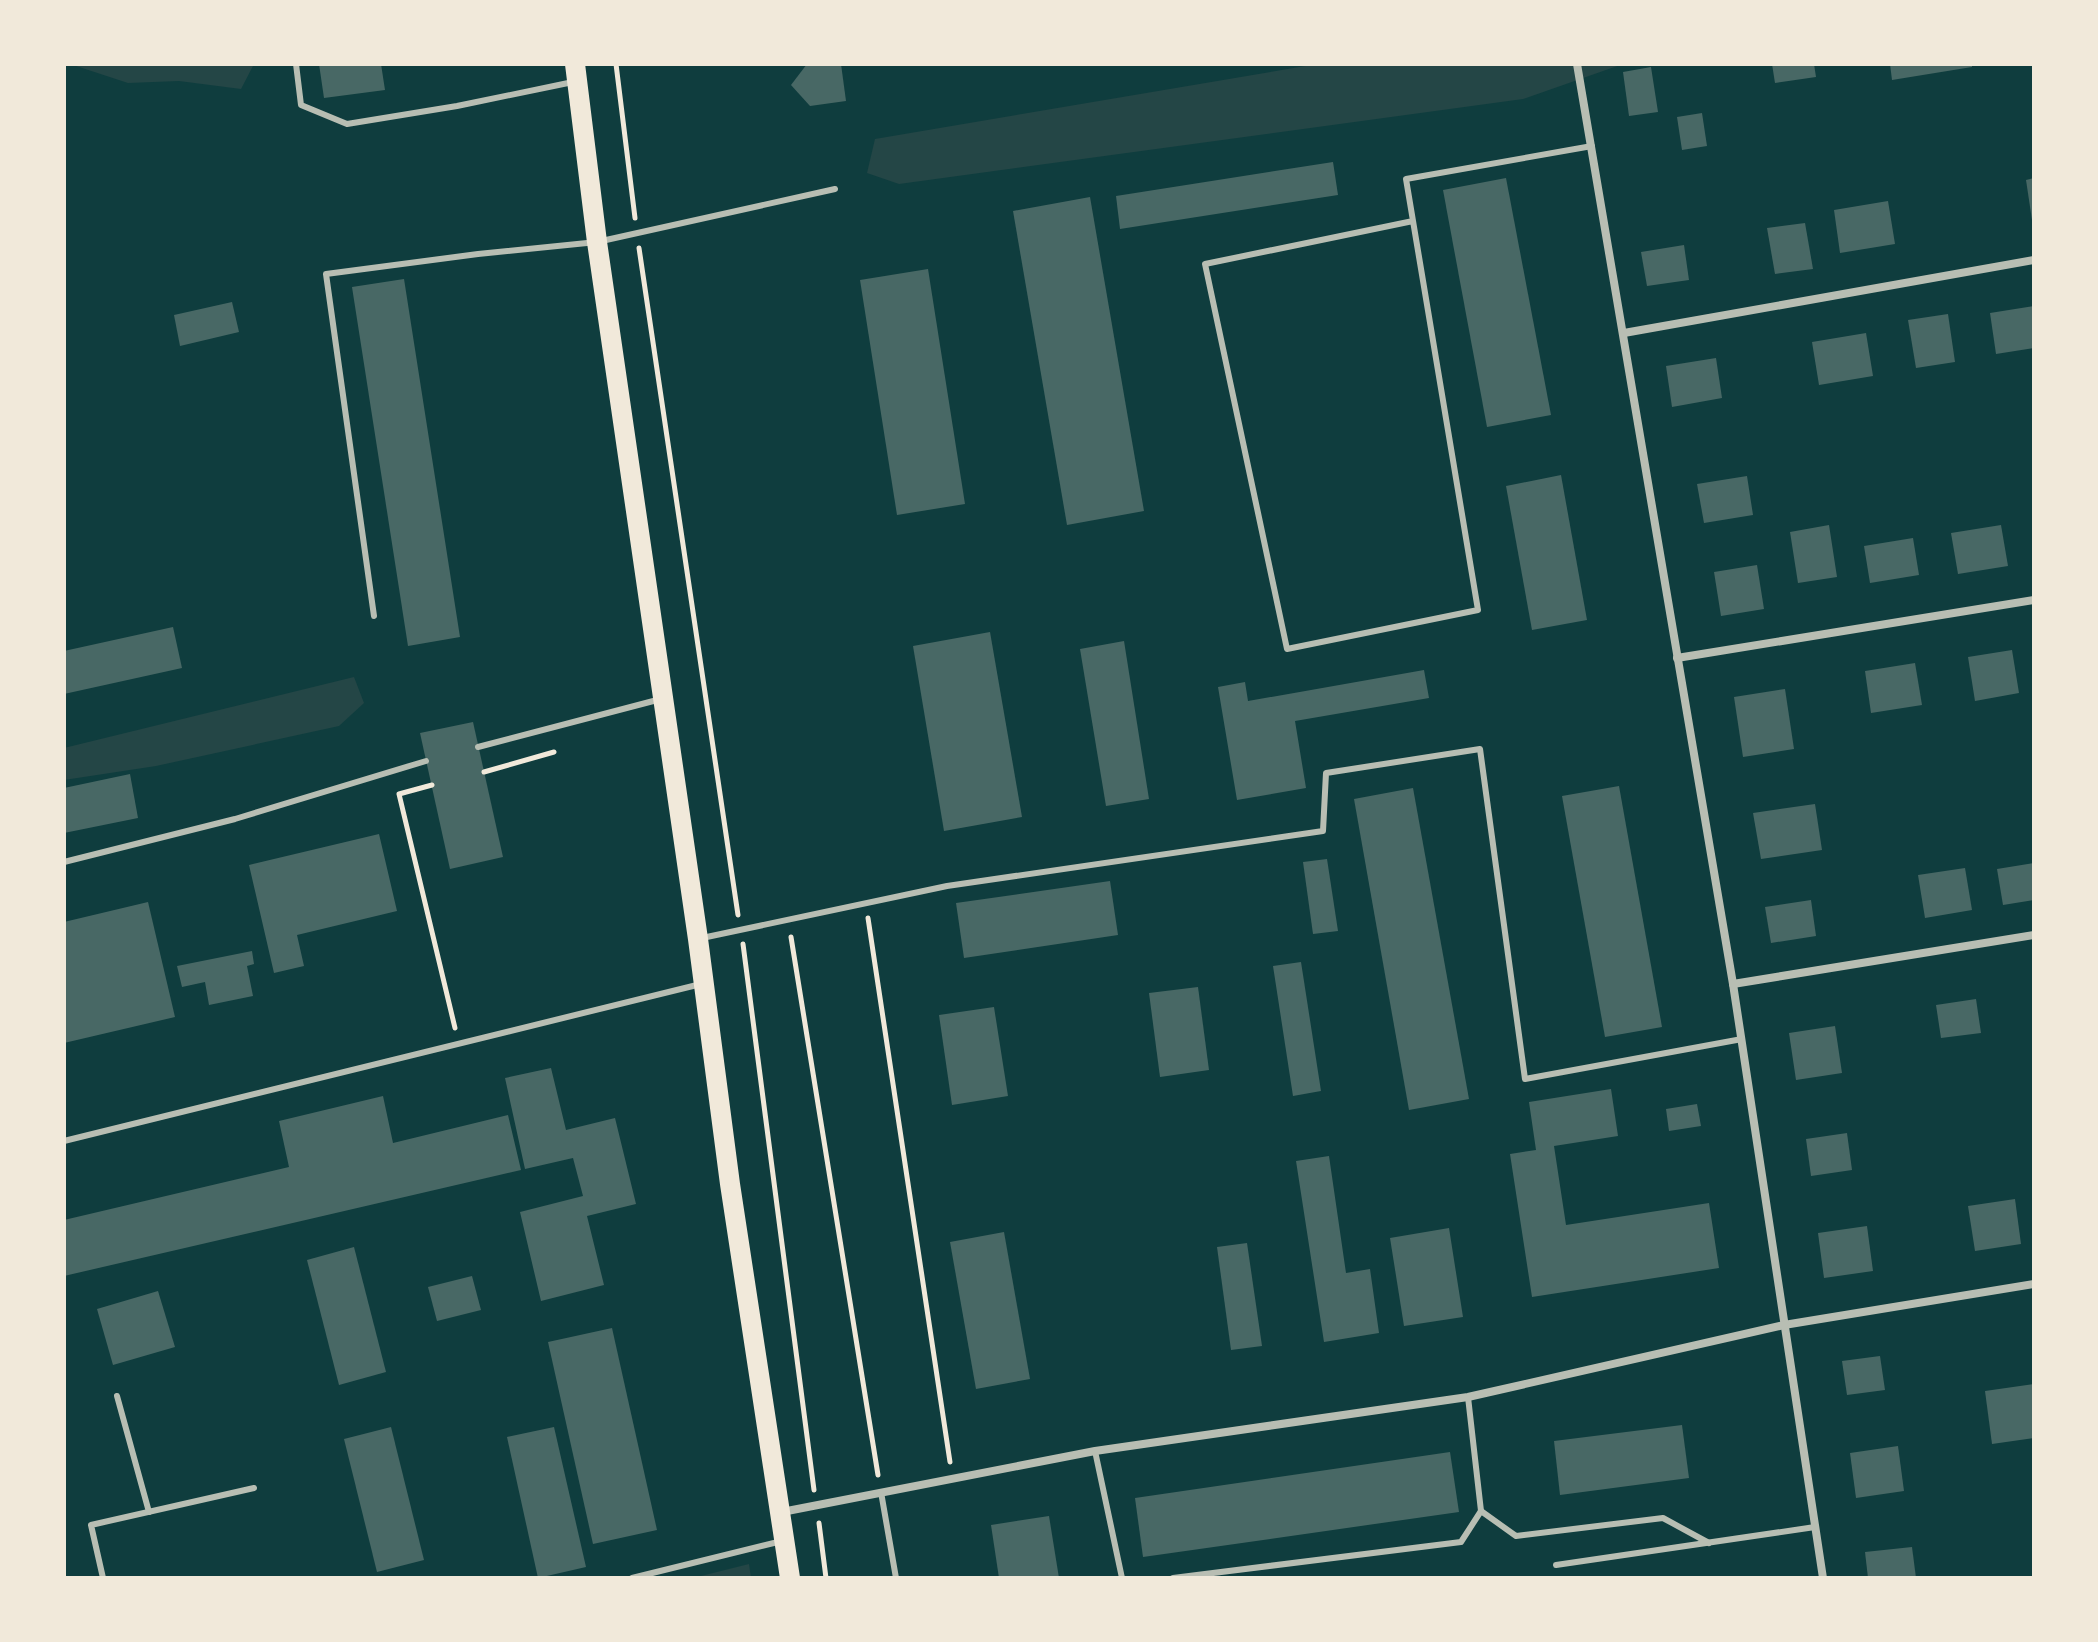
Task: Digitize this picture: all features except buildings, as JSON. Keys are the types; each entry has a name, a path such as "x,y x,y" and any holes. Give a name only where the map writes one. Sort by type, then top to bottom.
{"main road":[{"path":"576,72 597,242 698,939 730,1184 790,1578"}],"street":[{"path":"1577,64 1742,1039 1823,1578"},
{"path":"1624,333 2034,260"},
{"path":"1677,658 2034,600"},
{"path":"1733,984 2034,935"},
{"path":"782,1512 1095,1451 1468,1397 1784,1325 2034,1284"}],"lane":[{"path":"296,64 301,105 347,124 457,106 576,72"},
{"path":"1413,221 1205,264 1287,649 1478,610 1406,179 1592,146"},
{"path":"374,616 326,274 597,242 835,189"},
{"path":"478,747 663,698"},
{"path":"698,939 947,886 1323,831 1326,773 1480,749 1525,1079 1742,1039"},
{"path":"64,862 235,819 426,761"},
{"path":"64,1141 704,983"},
{"path":"117,1396 149,1512"},
{"path":"1173,1578 1461,1542 1481,1511 1468,1397"},
{"path":"1095,1451 1122,1578"},
{"path":"103,1578 91,1525 254,1488"},
{"path":"881,1492 896,1578"},
{"path":"1481,1511 1516,1536 1663,1518 1709,1543"},
{"path":"1556,1565 1815,1527"},
{"path":"632,1578 786,1541"}],"path":[{"path":"616,64 637,233 741,930 826,1578"},
{"path":"484,772 554,752"},
{"path":"432,785 399,794 459,1043"},
{"path":"866,903 953,1478"},
{"path":"788,920 881,1492"}],"shaded area":[{"path":"70,64 254,64 241,89 179,81 128,83"},
{"path":"1317,64 1623,64 1523,99 899,184 867,173 875,139"},
{"path":"354,677 364,703 339,726 156,766 64,780 64,748"},
{"path":"749,1564 751,1578 693,1578"}]}
